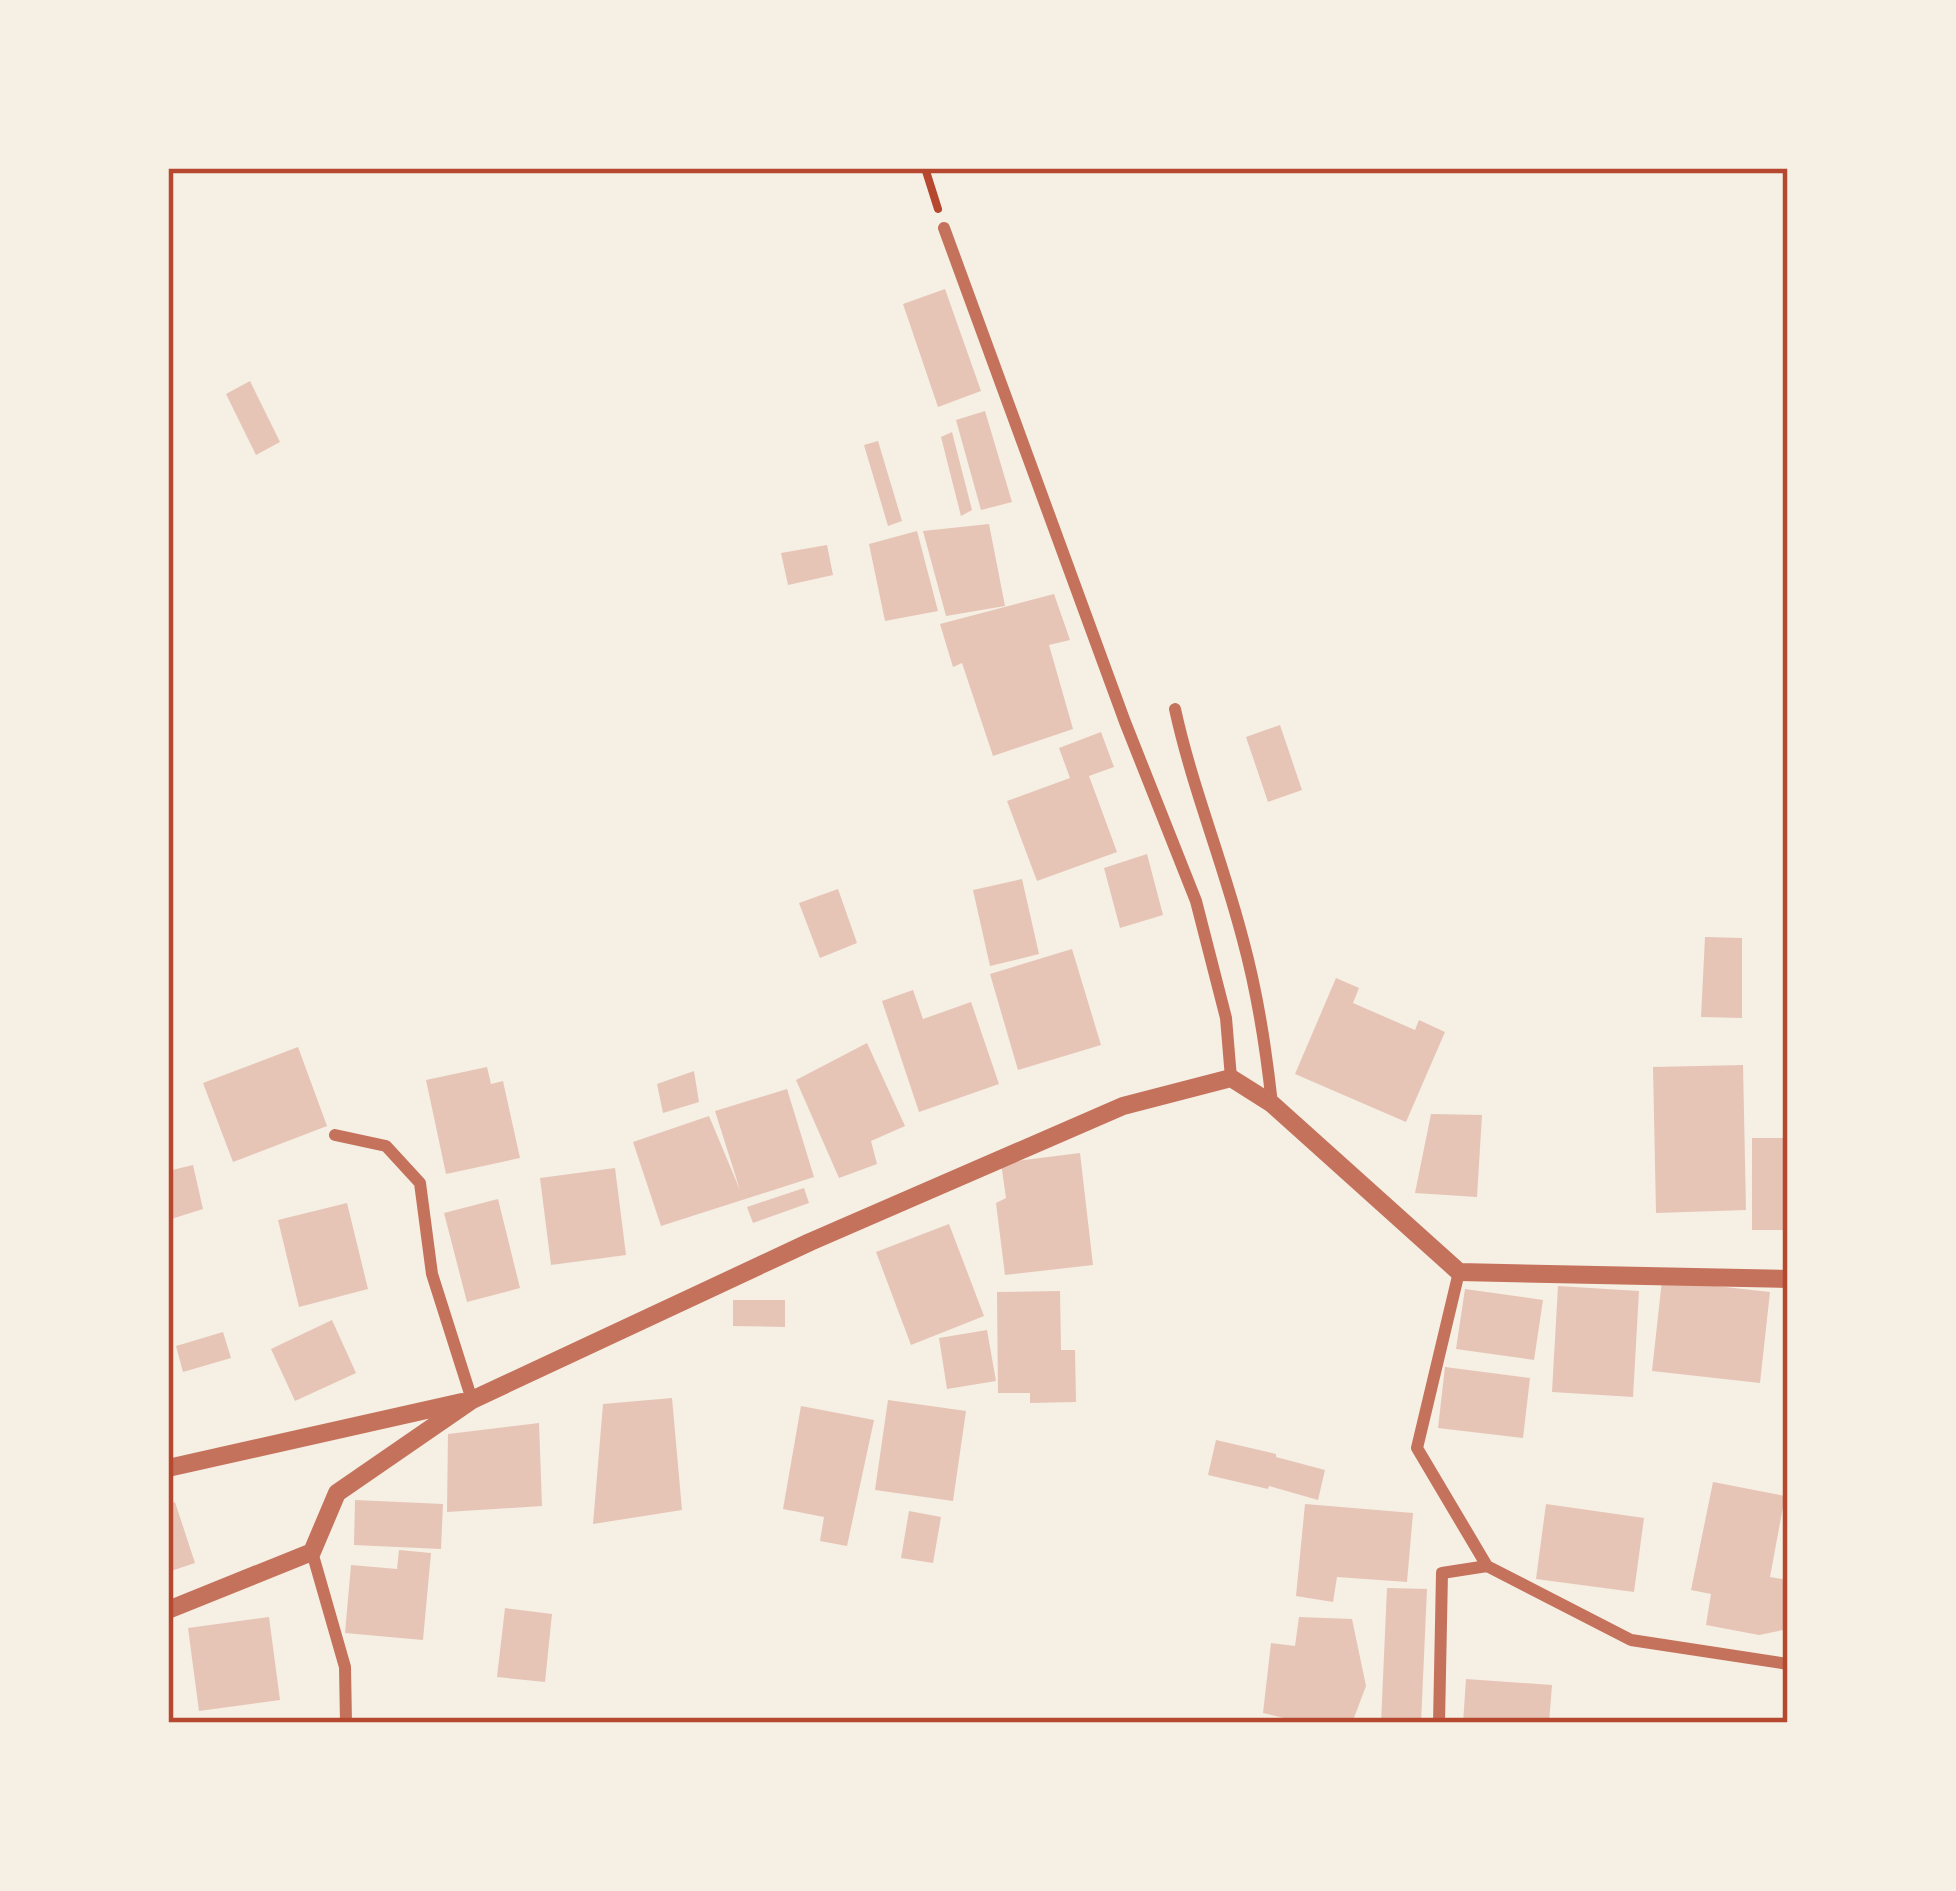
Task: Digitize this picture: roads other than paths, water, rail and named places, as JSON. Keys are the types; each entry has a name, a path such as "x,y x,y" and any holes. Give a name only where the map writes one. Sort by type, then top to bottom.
{"street":[{"path":"944,228 1125,722 1196,901 1226,1018 1231,1078"},
{"path":"1175,709 1242,936 1264,1026 1272,1104"},
{"path":"346,1723 345,1667 312,1552 337,1493 472,1400 809,1242 1123,1106 1231,1078 1272,1104 1459,1273 1788,1279"},
{"path":"335,1135 386,1145 420,1183 432,1274 472,1400"},
{"path":"1459,1273 1417,1448 1487,1567 1631,1640 1788,1664"},
{"path":"168,1468 472,1400"},
{"path":"168,1610 312,1552"},
{"path":"1438,1723 1442,1573 1487,1567"}]}
